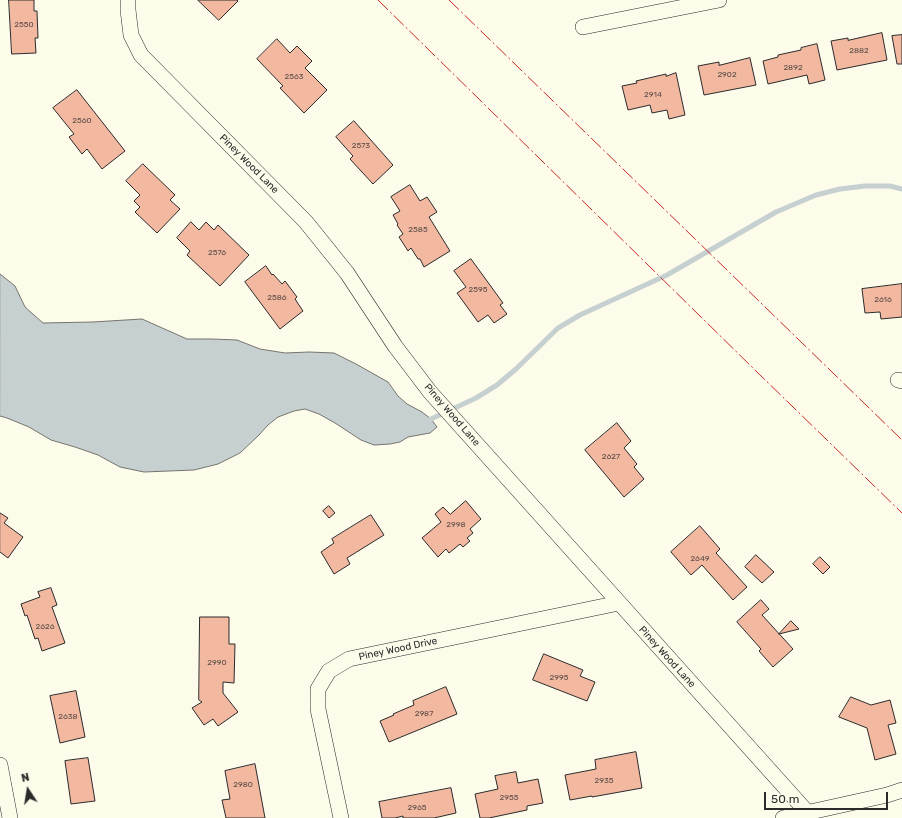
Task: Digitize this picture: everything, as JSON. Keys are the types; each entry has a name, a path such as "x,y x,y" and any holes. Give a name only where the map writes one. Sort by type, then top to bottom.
{"street":[{"name":"Piney Wood Lane","path":"128,0 131,35 141,55 306,222 346,273 395,346 430,392 808,813"},
{"path":"582,28 719,0"},
{"name":"Piney Wood Drive","path":"341,818 318,708 318,689 329,671 349,659 619,603"},
{"path":"0,765 10,818"},
{"path":"783,818 887,795 902,790"}],"shaded area":[{"path":"0,274 15,286 25,307 43,323 142,319 187,339 237,340 260,349 285,353 334,353 388,382 398,396 407,404 431,419 437,427 430,433 408,437 400,442 374,445 361,440 319,414 305,409 294,411 278,417 240,453 218,464 194,470 144,472 120,467 98,455 51,440 29,427 0,416"}],"building":[{"path":"9,0 34,0 34,11 37,11 38,38 35,38 36,53 12,54"},
{"path":"198,0 237,0 238,1 219,20"},
{"path":"882,33 887,60 837,70 831,41 848,38 848,40"},
{"path":"902,35 902,64 897,64 892,36"},
{"path":"277,39 290,53 297,46 312,61 305,68 327,90 304,113 280,88 283,86 257,59"},
{"path":"817,44 825,80 809,84 807,75 768,84 763,61 778,57 778,55 801,50 801,48"},
{"path":"750,58 756,85 704,95 698,66 719,62 719,65"},
{"path":"676,73 685,115 669,119 667,110 652,113 650,105 628,110 622,86 637,83 636,81"},
{"path":"77,90 125,151 102,169 87,149 82,154 69,137 74,134 53,108"},
{"path":"354,121 393,165 373,184 350,159 353,156 336,137"},
{"path":"143,164 175,195 170,200 180,209 157,233 135,212 140,207 134,201 140,195 126,181"},
{"path":"410,185 420,201 427,197 437,212 429,217 450,251 424,267 420,259 418,259 411,248 408,251 399,237 403,234 393,215 400,211 391,197"},
{"path":"191,222 199,230 206,222 214,230 218,225 249,255 220,286 187,255 190,251 177,238"},
{"path":"471,259 503,303 500,305 507,314 494,323 488,315 478,322 457,293 466,287 454,271"},
{"path":"266,266 272,275 273,274 282,284 285,281 297,297 295,299 303,311 280,329 245,282"},
{"path":"902,284 902,317 881,319 880,312 865,313 862,289"},
{"path":"617,423 631,441 624,448 637,464 634,467 644,479 624,497 585,450"},
{"path":"466,501 481,519 470,529 473,533 467,538 470,541 463,547 460,544 449,553 446,549 438,557 422,538 441,522 435,514 443,507 450,514"},
{"path":"329,506 335,513 329,518 323,511"},
{"path":"0,513 8,518 4,523 23,537 8,558 0,552"},
{"path":"371,515 384,535 347,558 350,564 334,574 321,552 334,543 332,539"},
{"path":"700,526 720,549 716,553 747,587 733,600 702,565 691,575 671,552"},
{"path":"756,555 774,572 762,583 745,567"},
{"path":"820,557 830,567 823,574 813,564"},
{"path":"51,588 57,605 52,607 65,643 42,651 38,638 35,639 27,615 25,616 21,604 40,597 38,592"},
{"path":"761,600 769,609 762,615 793,649 773,667 759,651 761,649 737,622"},
{"path":"200,617 229,617 229,644 235,644 234,683 223,682 223,693 238,712 218,726 213,719 204,725 192,708 202,702 199,700"},
{"path":"791,621 799,629 779,634"},
{"path":"544,654 583,670 580,676 595,682 587,701 533,680"},
{"path":"446,687 457,714 389,742 380,721 414,705 413,701"},
{"path":"76,691 85,737 60,743 50,696"},
{"path":"851,697 871,705 890,700 896,723 888,725 896,754 875,760 867,728 839,717"},
{"path":"636,752 642,788 570,800 565,775 596,769 595,760"},
{"path":"88,758 95,801 71,804 65,761"},
{"path":"255,764 265,818 226,818 222,800 230,799 225,771"},
{"path":"516,772 518,783 538,779 543,803 527,806 527,810 489,818 480,818 475,794 498,789 495,776"},
{"path":"451,788 456,813 434,818 403,818 403,816 395,818 382,818 379,802"}],"waterway":[{"path":"431,419 476,398 497,385 516,369 558,328 580,315 667,275 776,212 816,195 840,189 865,186 890,186 902,189"}],"power":[{"path":"378,0 902,513"},
{"path":"449,0 902,440"}]}
